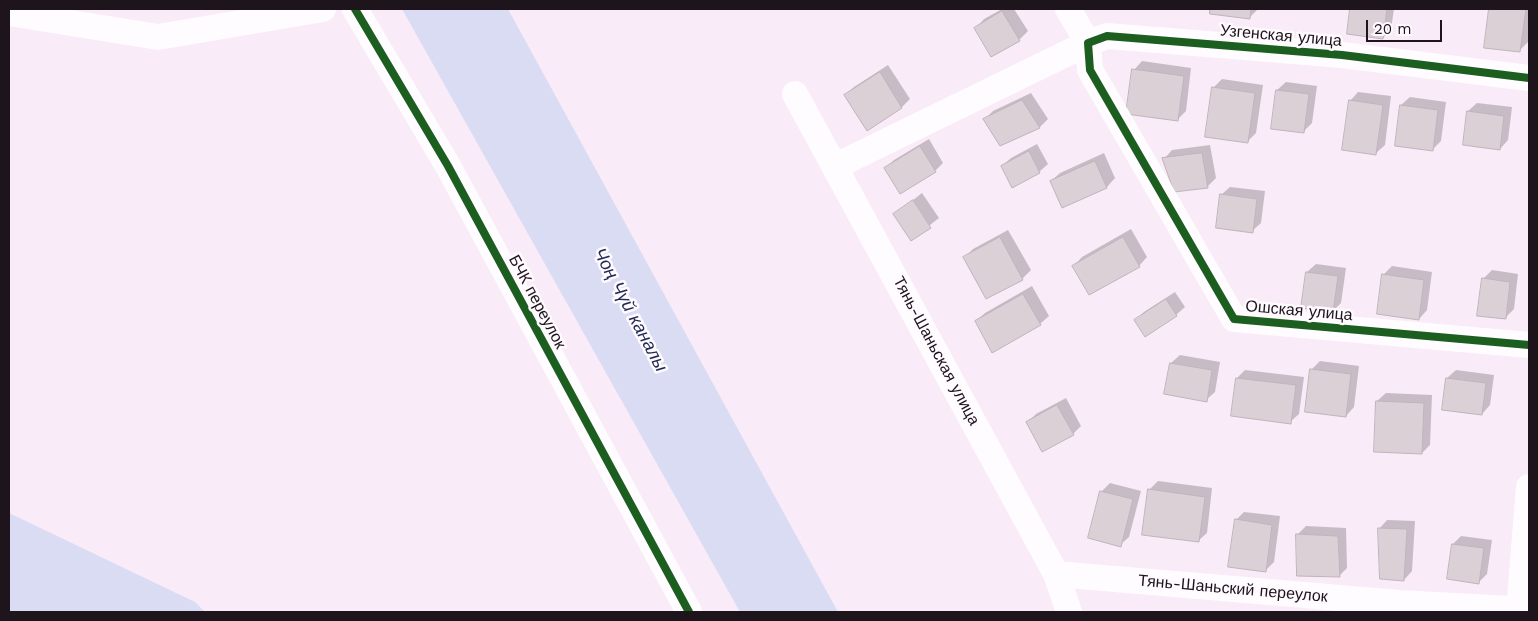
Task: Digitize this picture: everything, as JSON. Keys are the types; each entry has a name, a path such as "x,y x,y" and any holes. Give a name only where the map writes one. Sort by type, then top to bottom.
{"street":[{"path":"9,12 158,37 323,9"},
{"name":"БЧК переулок","path":"355,9 448,166 689,612"},
{"path":"1068,9 1088,43"},
{"name":"Узгенская улица","path":"836,166 1088,43 1107,36 1342,55 1529,78"},
{"name":"Ошская улица","path":"1088,43 1090,70 1234,319 1529,345"},
{"name":"Тянь-Шаньская улица","path":"795,94 836,166 1056,574 1070,612"},
{"path":"1524,610 1529,487"},
{"name":"Тянь-Шаньский переулок","path":"1056,574 1398,608 1524,610"}],"water":[{"name":"Чоң Чүй каналы","path":"402,9 508,9 838,612 740,612"},
{"path":"9,513 195,602 205,612 9,612"}],"building":[{"path":"1210,9 1251,9 1250,19 1210,14"},
{"path":"1350,9 1387,9 1383,39 1347,34"},
{"path":"1489,9 1526,9 1520,52 1484,48"},
{"path":"1002,11 1020,41 991,57 974,28"},
{"path":"1132,69 1184,76 1178,121 1126,114"},
{"path":"880,72 902,108 867,131 844,95"},
{"path":"1212,87 1255,93 1248,143 1205,137"},
{"path":"1276,90 1309,94 1304,133 1271,129"},
{"path":"1022,100 1040,128 1000,146 983,119"},
{"path":"1349,100 1383,105 1376,155 1342,150"},
{"path":"1400,105 1438,110 1433,151 1395,146"},
{"path":"1467,111 1504,116 1500,150 1463,145"},
{"path":"920,146 936,172 900,194 884,168"},
{"path":"1029,151 1040,173 1012,188 1001,166"},
{"path":"1202,153 1208,188 1174,192 1162,158"},
{"path":"1095,161 1107,188 1062,208 1050,181"},
{"path":"1220,194 1257,199 1253,233 1216,228"},
{"path":"913,200 931,228 911,241 893,214"},
{"path":"1000,237 1023,280 986,299 963,257"},
{"path":"1123,237 1140,267 1089,295 1072,266"},
{"path":"1306,272 1338,276 1333,313 1301,308"},
{"path":"1382,274 1424,280 1419,320 1377,314"},
{"path":"1482,278 1510,282 1506,319 1477,316"},
{"path":"1023,294 1041,325 992,353 975,321"},
{"path":"1166,299 1177,316 1145,337 1134,320"},
{"path":"1170,363 1212,370 1207,402 1164,394"},
{"path":"1310,369 1351,374 1346,417 1305,412"},
{"path":"1236,378 1296,385 1291,424 1231,416"},
{"path":"1446,378 1486,383 1482,415 1442,410"},
{"path":"1376,401 1424,403 1422,454 1374,452"},
{"path":"1057,405 1074,435 1042,452 1026,422"},
{"path":"1148,489 1205,497 1199,542 1142,535"},
{"path":"1100,491 1133,499 1121,547 1088,538"},
{"path":"1235,519 1272,525 1266,572 1228,567"},
{"path":"1378,528 1407,529 1404,581 1380,579"},
{"path":"1296,534 1338,536 1340,577 1297,576"},
{"path":"1452,544 1484,548 1479,584 1447,579"}],"cycle path":[{"path":"355,9 448,166 689,612"},
{"path":"1529,78 1342,55 1107,36 1088,43 1090,70 1234,319 1529,345"}]}
